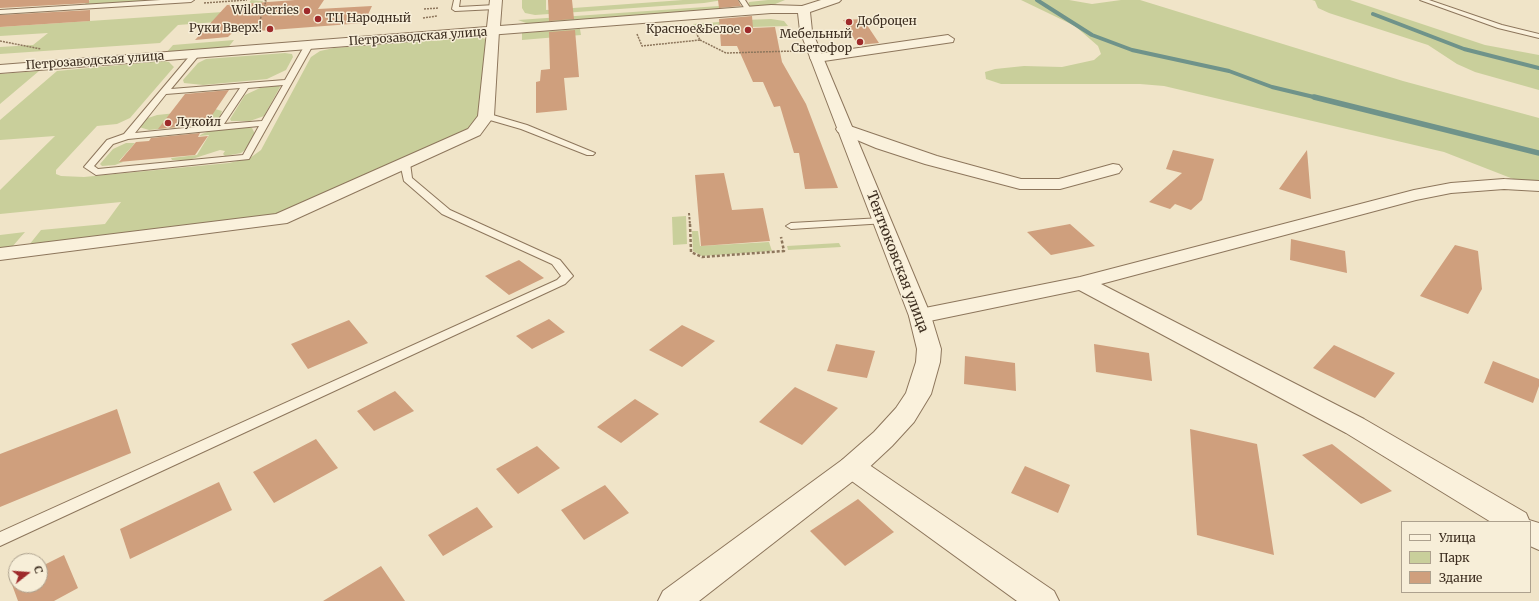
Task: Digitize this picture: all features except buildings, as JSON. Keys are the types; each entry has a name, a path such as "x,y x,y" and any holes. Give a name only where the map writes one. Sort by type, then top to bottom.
{"street":[{"name":"Петрозаводская улица","path":"0,69 776,9 804,10 815,5 835,0"},
{"path":"0,254 280,220 474,132 486,116 496,3"},
{"name":"Тентюковская улица","path":"674,601 852,467 883,439 905,415 918,394 928,362 929,349 920,316 844,129 807,55 804,10"},
{"path":"807,55 948,39"},
{"path":"844,129 924,157 1020,184 1060,184 1113,169"},
{"path":"920,316 1082,283 1414,195 1451,188 1504,184 1539,186"},
{"path":"1082,283 1355,426 1513,521"},
{"path":"852,467 1043,601"}],"lane":[{"path":"0,12 191,0"},
{"path":"457,0 455,9 496,3"},
{"path":"742,0 749,11"},
{"path":"1424,0 1447,0"},
{"path":"1424,0 1500,27 1539,36"},
{"path":"265,123 127,136 110,142 89,167 96,172 246,157 309,45"},
{"path":"127,136 196,54"},
{"path":"164,92 289,82"},
{"path":"218,128 246,85"},
{"path":"486,116 524,128 590,153"},
{"path":"0,539 554,286 567,276 556,262 446,212 406,179 405,163"},
{"path":"791,226 882,221"}],"path":[{"path":"255,34 266,1 264,0"},
{"path":"424,9 439,8"},
{"path":"422,18 437,16"},
{"path":"694,29 700,40"},
{"path":"637,34 642,46 700,40 726,53 807,55"},
{"path":"0,41 45,49"},
{"path":"689,213 691,252 702,257 784,251 778,226 791,226"}],"green space":[{"path":"90,0 177,0 82,6"},
{"path":"251,0 263,1 255,19 178,25 160,43 0,54 0,47 33,45 48,33 0,36 0,27 253,10 259,3 249,3"},
{"path":"522,0 546,0 546,10 683,0 723,0 704,3 535,15 525,13 522,8"},
{"path":"785,0 768,7 751,7 748,5 749,2"},
{"path":"1021,0 1069,0 1092,4 1121,0 1140,0 1403,81 1539,118 1539,189 1444,152 1164,86 1140,84 1001,84 986,79 985,72 995,69 1024,66 1062,67 1094,60 1101,54 1098,46 1075,26"},
{"path":"1312,0 1350,0 1485,45 1539,55 1539,90 1475,72 1457,64 1428,45 1329,13 1318,8 1315,1"},
{"path":"719,6 722,9 535,23 526,23 518,20"},
{"path":"771,19 784,21 788,26 750,27 744,20"},
{"path":"733,21 744,27 697,30 693,24"},
{"path":"580,29 581,35 522,40 522,33"},
{"path":"477,37 486,39 479,115 468,129 279,215 29,245 41,230 105,224 121,202 0,214 0,190 55,136 0,140 0,120 57,71 163,61 169,62 174,67 130,118 117,124 97,126 56,170 56,174 61,176 84,177 229,163 250,158 261,150 311,57 320,51 334,48"},
{"path":"234,40 227,49 165,54 173,45"},
{"path":"285,53 292,54 293,57 286,70 267,79 203,85 184,83 183,80 198,63 206,59"},
{"path":"39,71 0,104 0,74"},
{"path":"279,85 280,87 264,116 250,121 231,121 230,119 245,95 260,88"},
{"path":"215,109 222,111 220,117 207,124 149,130 139,127 145,119 157,115"},
{"path":"241,127 252,128 255,134 245,150 241,153 225,156 223,154 225,151 220,150 189,160 172,160 171,158 197,155 209,135 199,136 202,134 210,131"},
{"path":"126,143 135,143 119,161 123,162 115,165 102,166 100,164 113,149"},
{"path":"686,216 687,244 673,245 672,217"},
{"path":"692,231 698,231 700,246 769,242 772,251 702,256 693,251"},
{"path":"25,232 12,247 0,248 0,235"},
{"path":"839,243 841,247 788,250 787,246"}],"waterway":[{"path":"1037,0 1092,35 1132,50 1229,71 1272,87 1318,98"},
{"path":"1373,14 1464,49 1539,68"},
{"path":"1314,97 1539,153"}],"place":[{"name":"Wildberries","path":"307,11"},
{"name":"ТЦ Народный","path":"318,19"},
{"name":"Доброцен","path":"849,22"},
{"name":"Руки Вверх!","path":"270,29"},
{"name":"Красное&Белое","path":"748,30"},
{"name":"Мебельный Светофор","path":"860,42"},
{"name":"Лукойл","path":"168,123"}]}
